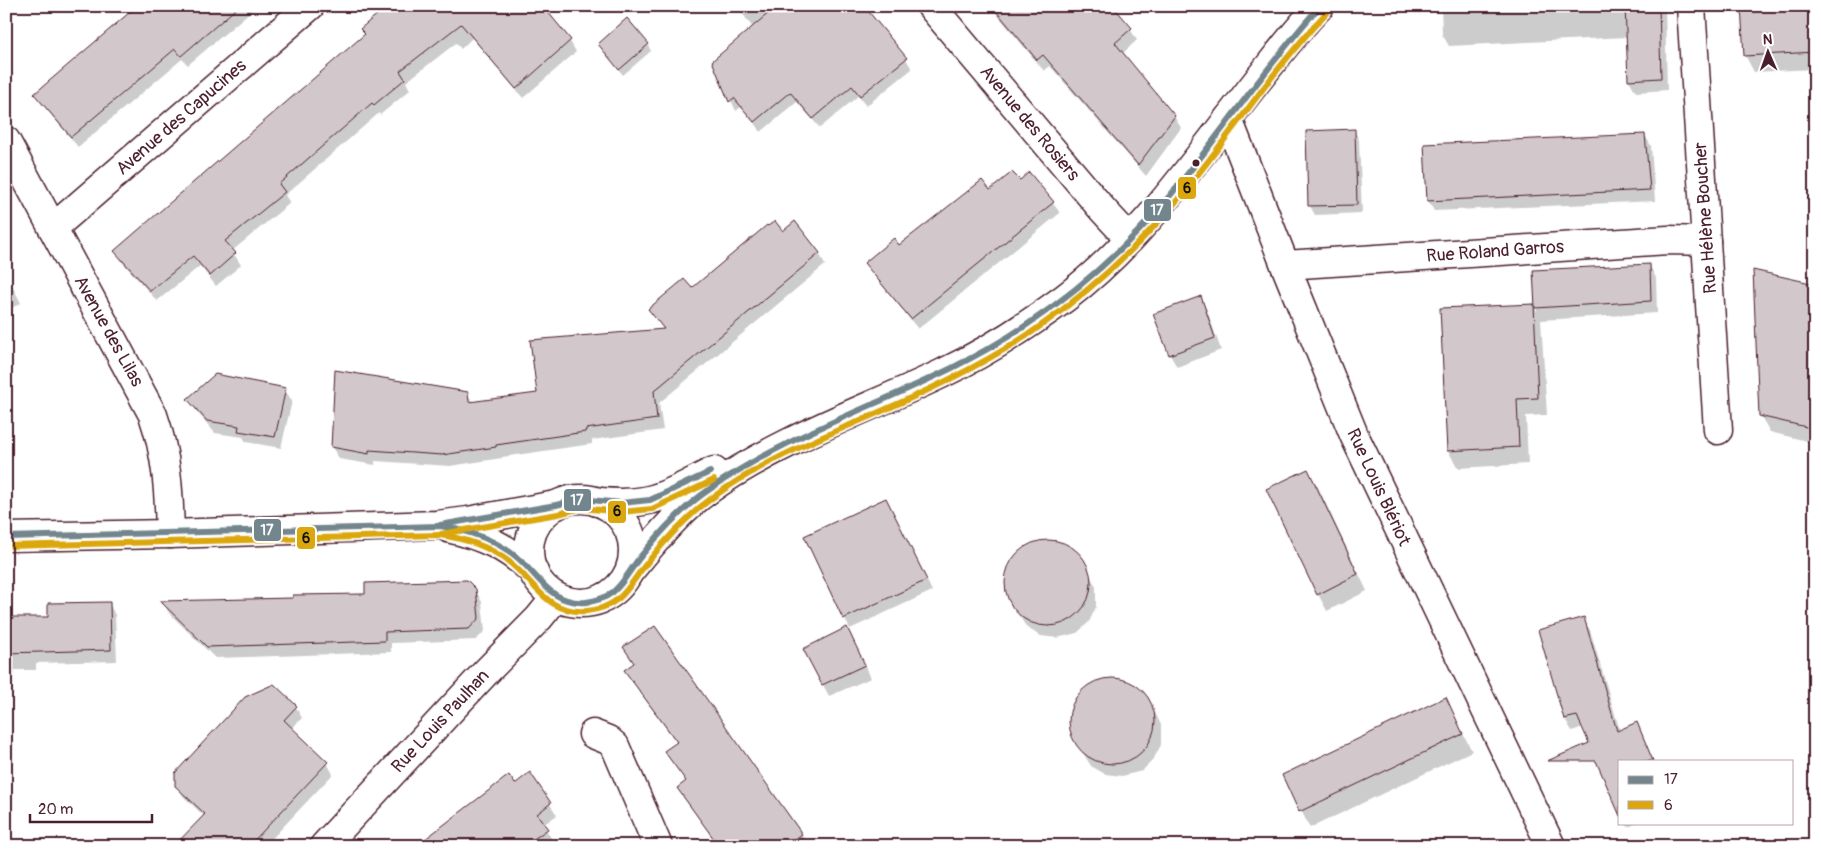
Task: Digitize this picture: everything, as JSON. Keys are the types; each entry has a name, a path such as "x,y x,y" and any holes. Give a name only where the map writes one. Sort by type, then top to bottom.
{"street":[{"name":"Avenue des Capucines","path":"52,228 310,6"},
{"name":"Avenue des Rosiers","path":"931,6 1103,210 1130,239"},
{"path":"556,505 543,516 533,531 529,555 534,572 543,586 556,597 581,603 598,600 620,586 629,572 660,535 697,498 737,470 772,451 942,374 989,350 1026,326 1099,270 1130,239 1165,200 1283,48 1320,6"},
{"name":"Rue Hélène Boucher","path":"1691,6 1718,430"},
{"name":"Rue Louis Blériot","path":"1228,119 1354,435 1551,846"},
{"name":"Avenue des Lilas","path":"6,141 153,415 166,462 170,534"},
{"name":"Rue Roland Garros","path":"1285,265 1668,240 1706,241"},
{"path":"6,537 170,534 437,525 468,521 581,499 598,502 636,503 650,500 714,471 772,451"},
{"path":"598,502 619,516 628,530 633,546 629,572"},
{"path":"437,525 483,537 511,553 534,572"},
{"name":"Rue Louis Paulhan","path":"324,846 487,671 543,614 556,597"},
{"path":"593,734 608,740 615,746 658,846"}],"building":[{"path":"137,6 239,6 181,56 175,49 71,137 34,94"},
{"path":"387,6 543,6 571,40 516,89 461,24 400,71 405,79 374,105 372,103 279,184 285,192 225,241 236,253 210,276 193,256 150,291 114,251 365,34 360,29"},
{"path":"777,6 864,6 907,58 860,96 852,86 813,119 790,92 754,122 734,98 729,102 712,61"},
{"path":"992,6 1113,6 1132,28 1115,43 1175,116 1138,165 1043,55 1037,60"},
{"path":"1625,6 1659,6 1661,78 1628,80"},
{"path":"1741,6 1815,6 1815,52 1744,56"},
{"path":"627,18 649,44 619,70 598,44"},
{"path":"1355,129 1357,205 1308,206 1306,131"},
{"path":"1645,134 1650,190 1427,201 1424,144"},
{"path":"1012,172 1020,180 1029,172 1054,202 911,319 864,263 894,238 899,245 982,180 990,190"},
{"path":"775,221 783,231 795,221 820,253 654,391 657,419 586,429 585,432 442,455 369,450 369,454 331,447 335,370 468,392 469,402 537,393 530,340 664,329 648,309 684,279 692,288 767,225"},
{"path":"1650,264 1651,301 1535,308 1533,270"},
{"path":"1753,270 1815,284 1815,429 1759,416"},
{"path":"1201,296 1215,338 1169,355 1153,314"},
{"path":"1534,304 1538,398 1517,399 1519,447 1447,451 1440,308"},
{"path":"215,374 286,388 275,437 238,431 239,426 207,421 187,399"},
{"path":"1308,469 1358,574 1317,595 1266,489"},
{"path":"886,498 927,580 843,619 804,536"},
{"path":"1048,540 1065,543 1079,552 1088,566 1091,583 1088,600 1079,614 1065,623 1048,626 1031,623 1017,614 1008,600 1005,583 1008,566 1017,552 1031,543"},
{"path":"467,580 476,589 479,618 469,629 385,632 385,641 207,647 160,601 293,598 293,595 365,594 365,583"},
{"path":"110,602 111,650 6,653 6,617 48,617 48,603"},
{"path":"1584,617 1617,731 1637,722 1653,760 1618,760 1618,811 1596,761 1547,761 1589,743 1577,716 1564,719 1538,630"},
{"path":"655,626 802,834 786,846 719,846 677,788 686,781 664,751 677,742 624,670 634,663 623,647"},
{"path":"847,627 865,665 822,685 803,649"},
{"path":"1112,678 1129,681 1143,690 1152,704 1155,721 1152,738 1143,752 1129,761 1112,764 1095,761 1081,752 1072,738 1069,721 1072,704 1081,690 1095,681"},
{"path":"274,684 297,706 284,720 328,762 249,846 174,846 205,814 175,786 175,773 245,697"},
{"path":"1446,697 1463,734 1299,812 1282,775"},
{"path":"530,772 551,803 537,814 548,829 524,846 416,846 509,775 515,784"}],"transit line":[{"name":"17","path":"6,537 440,526 478,536 506,549 523,563 546,587 563,599 573,602 586,602 604,598 621,584 641,556 673,520 710,489 748,465 787,444 910,388 990,348 1047,311 1085,281 1120,250 1153,216 1280,53 1320,6"},
{"name":"6","path":"6,546 439,535 457,538 492,551 518,569 542,595 561,607 573,611 595,610 603,607 622,595 643,567 685,520 729,486 783,455 904,401 991,357 1032,332 1089,289 1124,257 1173,205 1266,85 1327,12"},
{"name":"17","path":"440,525 581,499 621,503 650,500 710,472"},
{"name":"6","path":"441,534 558,514 581,508 621,512 652,509 714,480"}]}
